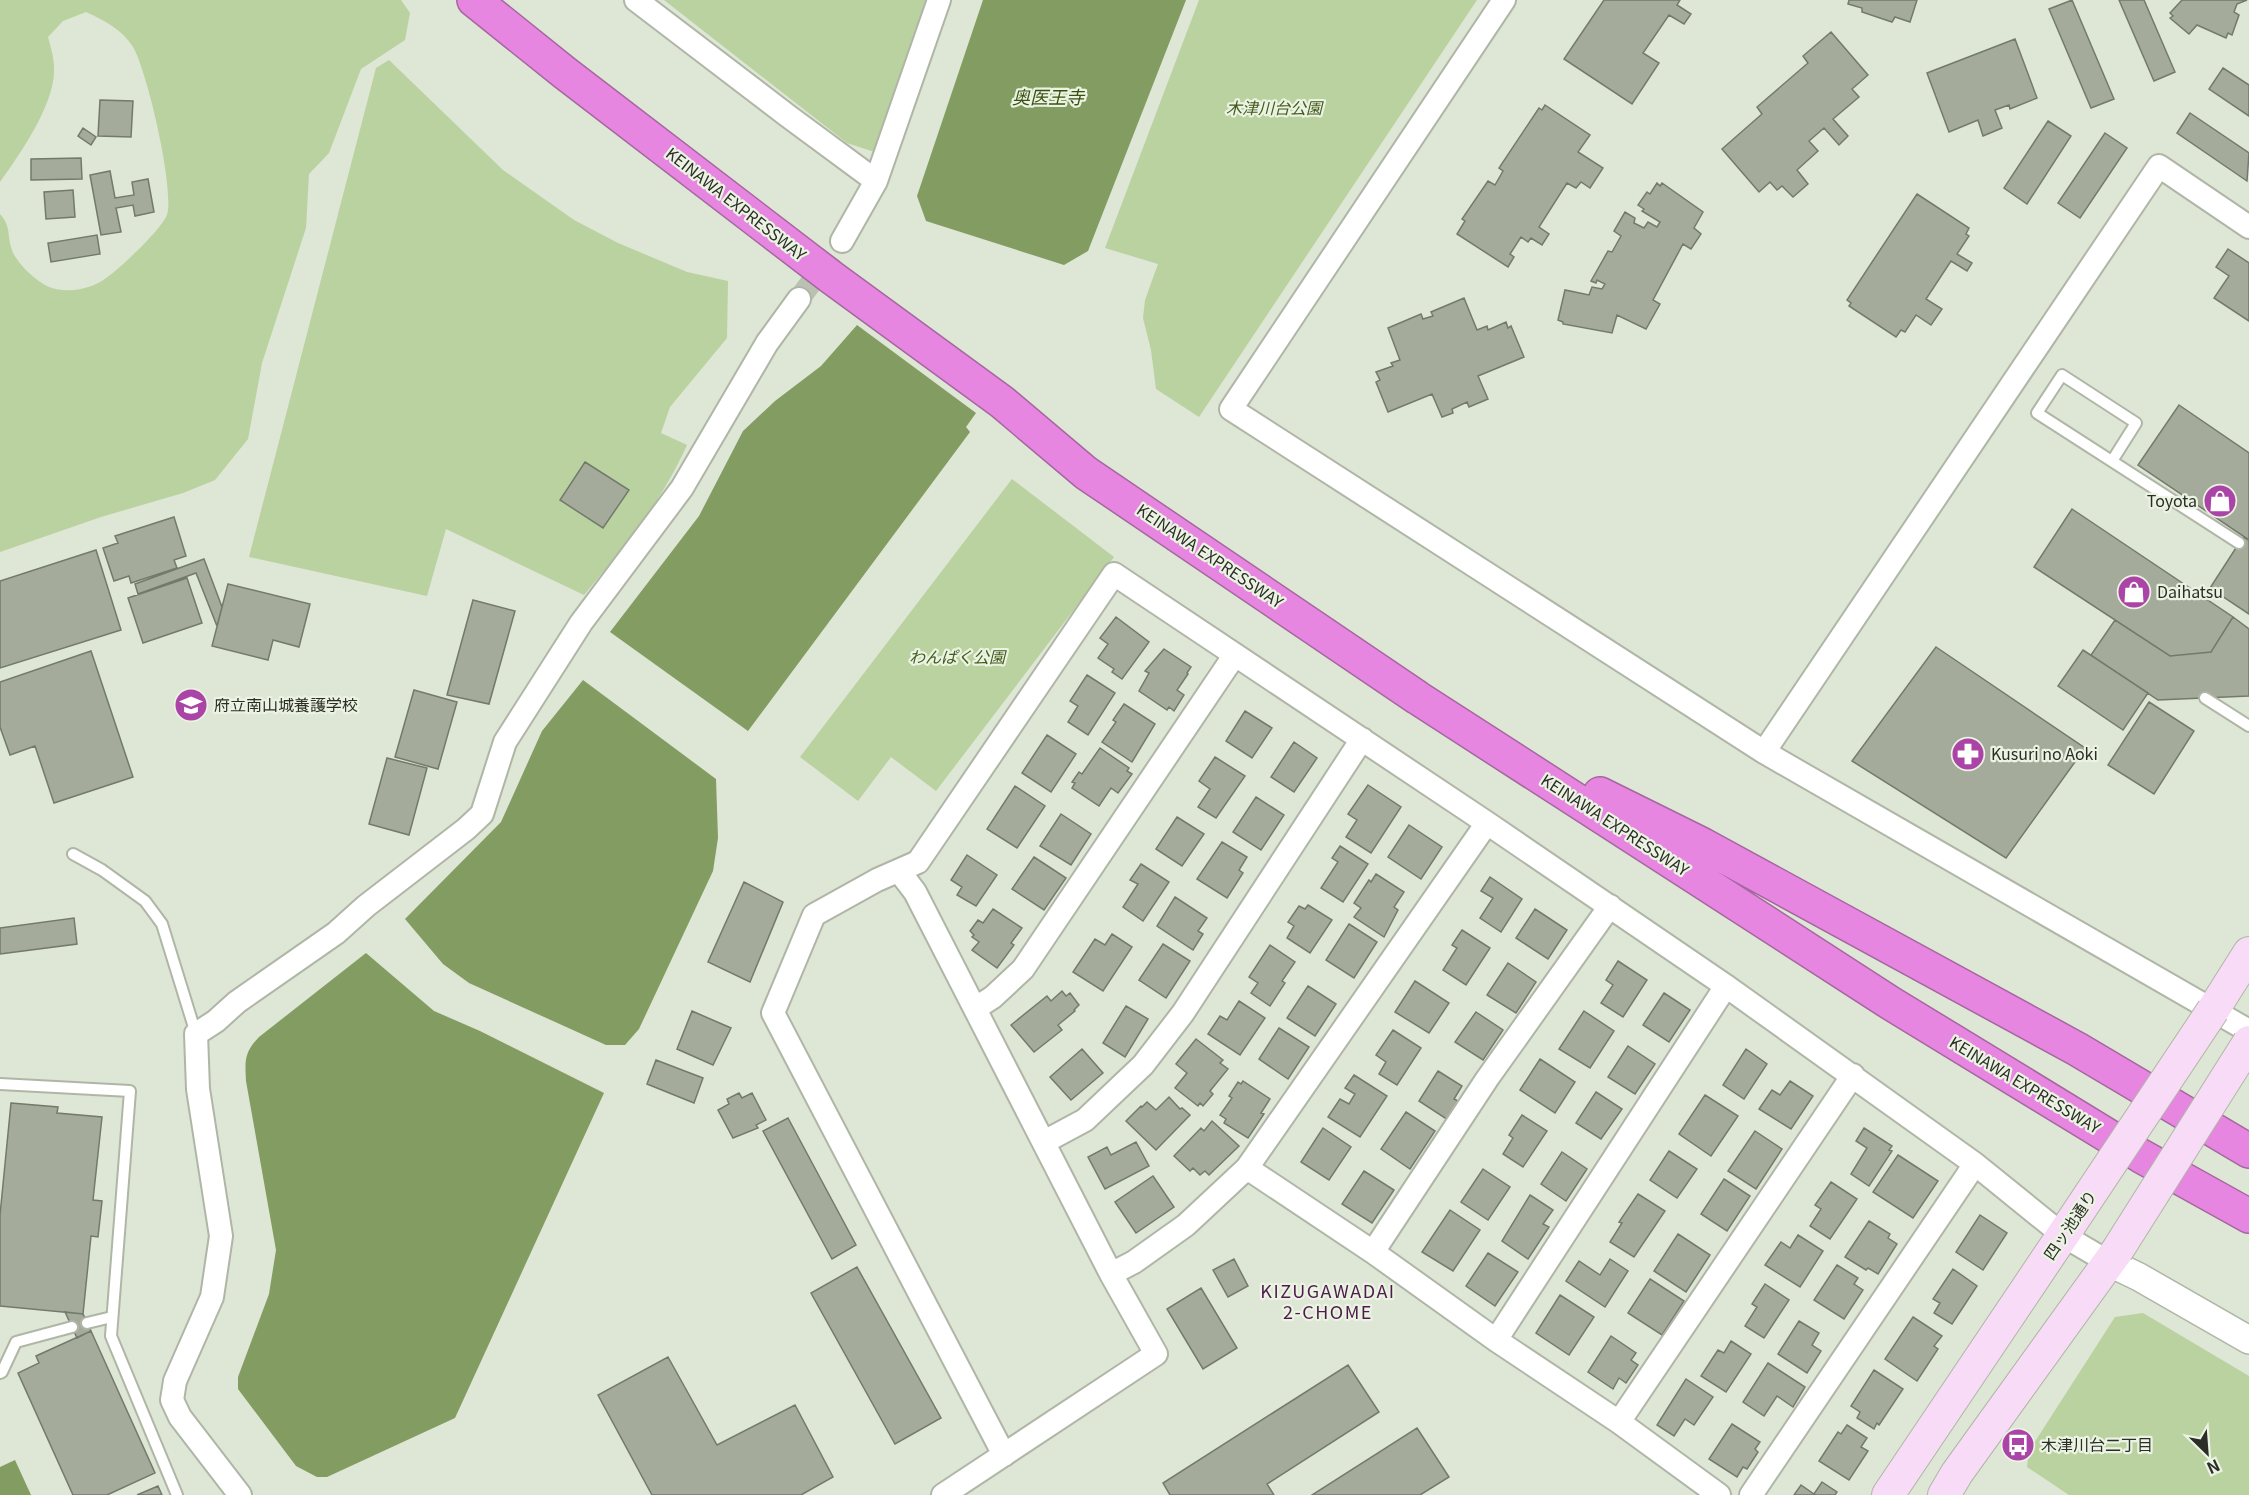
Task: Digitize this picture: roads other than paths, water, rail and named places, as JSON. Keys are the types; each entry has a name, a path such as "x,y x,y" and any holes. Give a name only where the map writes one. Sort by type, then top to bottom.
{"highway":[{"name":"KEINAWA EXPRESSWAY","path":"474,0 490,10 565,73 831,277 1002,402 1086,473 1418,698 1893,1004 2141,1156 2249,1218"},
{"name":"KEINAWA EXPRESSWAY","path":"1002,402 1100,460 1305,604 1901,989 2149,1141 2249,1196"},
{"path":"1590,789 1703,845 2077,1049 2249,1151"}],"main road":[{"name":"四ッ池通り","path":"1888,1495 2067,1230 2249,953"},
{"path":"1944,1495 1957,1473 2114,1257 2249,1042"}],"street":[{"path":"636,0 876,181"},
{"path":"842,241 876,181 939,0"},
{"path":"1504,0 1231,409 1764,752 2249,1031"},
{"path":"1764,752 2159,166 2249,227"},
{"path":"240,1495 180,1417 172,1400 175,1381 212,1297 221,1236 198,1089 196,1034 216,1022 237,1002 336,933 366,906 466,830 482,814 506,742 581,623 682,488 767,343 799,299"},
{"path":"1004,1455 773,1012 814,915 877,880 918,862 1114,574 1610,906 1853,1075 2067,1230 2114,1257 2139,1277 2249,1340"},
{"path":"976,1008 993,997 1023,969 1234,656"},
{"path":"1044,1142 1085,1120 1143,1065 1183,1013 1362,739"},
{"path":"1111,1274 1134,1262 1186,1225 1247,1168 1487,823"},
{"path":"899,871 915,892 1111,1274 1156,1354 943,1495"},
{"path":"1373,1252 1487,1079 1610,906"},
{"path":"1496,1340 1726,986"},
{"path":"1619,1422 1853,1075"},
{"path":"1751,1495 1975,1164"},
{"path":"1247,1168 1619,1422 1719,1495"}],"lane":[{"path":"2112,461 2136,423 2062,375 2037,413 2239,543"},
{"path":"2205,698 2249,726"},
{"path":"73,854 102,870 145,901 162,924 196,1034"},
{"path":"0,1084 130,1092 111,1336 177,1495"},
{"path":"87,1323 112,1317"},
{"path":"0,1373 16,1342 72,1327"}],"water":[{"name":"奥医王寺","path":"983,0 1186,0 1088,251 1064,265 926,221 917,196"},
{"path":"857,325 976,413 966,427 970,432 748,731 610,632 699,516 743,431 775,401 821,366"},
{"path":"583,680 716,779 718,838 713,871 639,1029 625,1045 606,1045 469,983 443,964 405,919 501,822 542,731"},
{"path":"366,953 434,1011 480,1031 604,1093 455,1418 327,1477 317,1477 296,1466 238,1389 238,1377 269,1294 276,1250 246,1081 246,1062 250,1048 259,1037"},
{"path":"15,1460 31,1495 0,1495 0,1467"}],"tunnel":[{"path":"799,299 842,241"}],"place":[{"name":"Toyota","path":"2220,501"},
{"name":"Daihatsu","path":"2134,592"},
{"name":"府立南山城養護学校","path":"191,705"},
{"name":"Kusuri no Aoki","path":"1968,754"},
{"name":"木津川台二丁目","path":"2018,1445"}],"district":[{"name":"KIZUGAWADAI 2-CHOME","path":"1328,1302"}],"park label":[{"name":"木津川台公園","path":"1274,108"},
{"name":"わんぱく公園","path":"957,657"}]}
